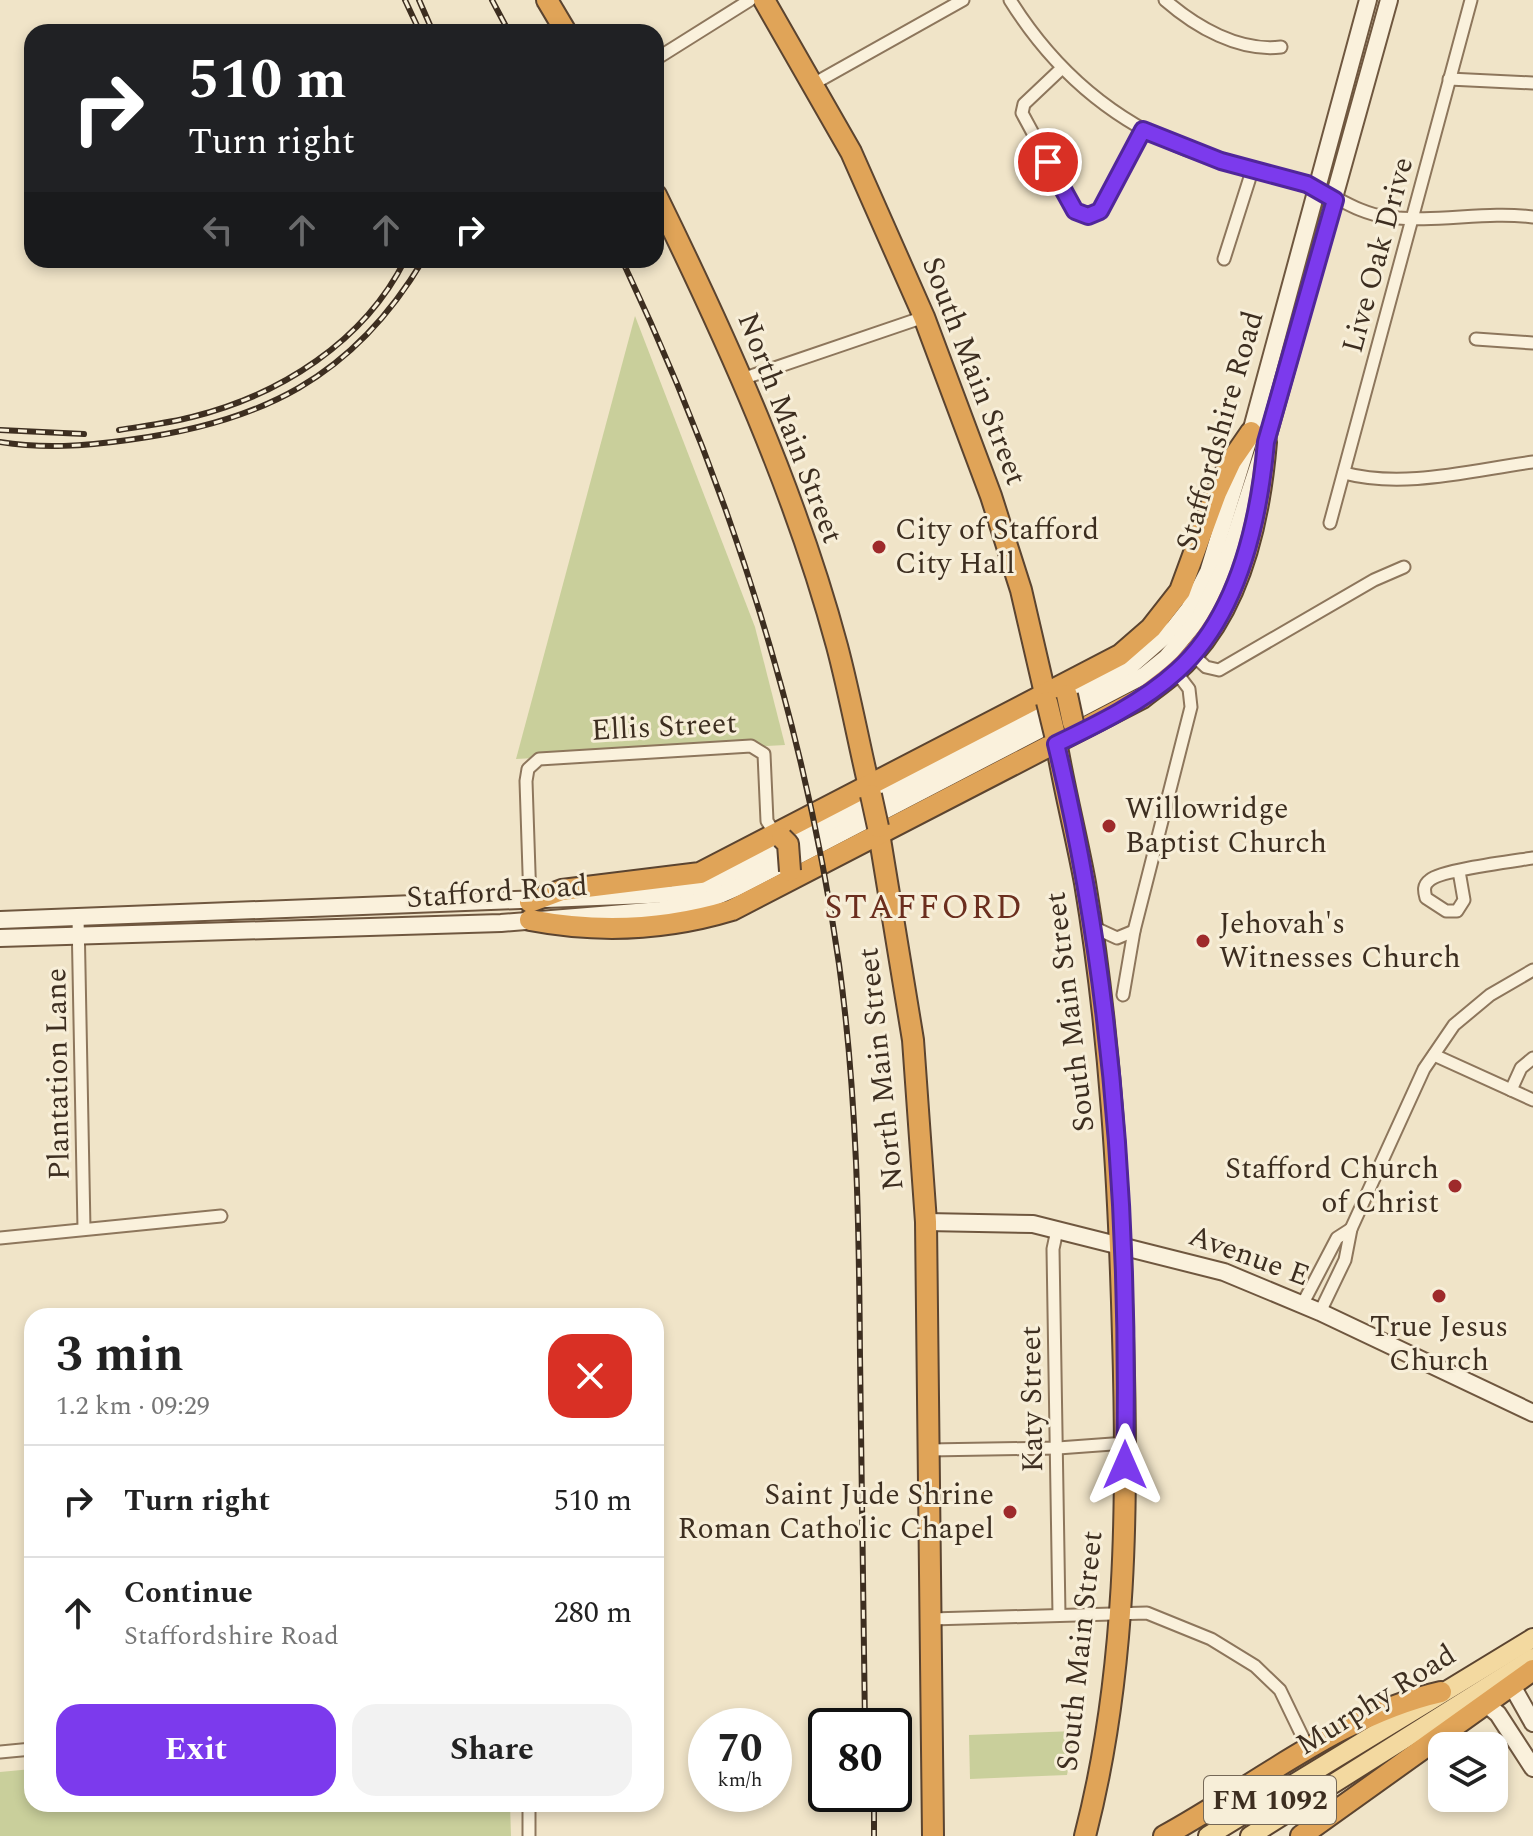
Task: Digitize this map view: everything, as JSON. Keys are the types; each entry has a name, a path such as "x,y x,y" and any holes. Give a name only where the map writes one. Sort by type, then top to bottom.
{"highway":[{"path":"547,0 561,24"},
{"name":"South Main Street","path":"764,0 815,83 861,175 924,317 991,496 1021,590 1055,739 1091,926 1114,1112 1126,1443 1120,1611 1089,1831"},
{"name":"North Main Street","path":"664,212 742,379 825,607 879,831 913,1040 926,1222 933,1836"},
{"path":"530,911 607,929 699,920 732,910 789,876 1079,726 1142,698 1193,655 1208,635 1237,579 1263,480 1258,437"},
{"path":"530,911 562,890 700,873 1070,687 1120,655 1168,610 1191,569 1231,461 1258,437"},
{"path":"1070,687 1079,726"},
{"path":"778,835 788,844 789,876"},
{"path":"1301,1836 1533,1670"},
{"path":"1164,1836 1308,1748 1415,1697 1441,1692"}],"main road":[{"name":"Staffordshire Road","path":"1258,437 1317,190 1368,0"},
{"name":"Staffordshire Road","path":"963,763 1126,670 1174,628 1189,609 1208,572 1258,437 1335,200 1389,0"},
{"name":"Stafford Road","path":"0,920 661,910 713,898 963,763"},
{"name":"Stafford Road","path":"0,938 530,911"},
{"name":"Avenue E","path":"926,1222 1007,1222 1057,1230 1224,1272 1320,1312 1533,1413"},
{"name":"Murphy Road","path":"1208,1836 1533,1638"},
{"name":"Murphy Road","path":"1250,1836 1533,1658"},
{"path":"1511,1684 1533,1723"},
{"path":"1485,1703 1498,1714 1533,1768"}],"street":[{"path":"664,54 750,0"},
{"path":"1010,0 1061,69 1143,130 1252,171 1317,190 1374,214 1412,218 1533,217"},
{"path":"1165,0 1207,30 1249,46 1281,47"},
{"name":"Live Oak Drive","path":"1330,523 1471,0"},
{"path":"815,83 956,2"},
{"path":"1061,69 1024,104 1022,113 1075,211 1088,216 1100,211 1143,130"},
{"path":"1449,79 1533,83"},
{"path":"1224,259 1252,171"},
{"path":"742,379 924,317"},
{"path":"1476,339 1533,343"},
{"path":"1344,473 1368,480 1397,480 1533,462"},
{"path":"1193,655 1206,667 1219,670 1374,580 1404,567"},
{"path":"1123,995 1134,931 1191,707 1189,689 1176,672"},
{"name":"Ellis Street","path":"530,911 526,781 533,763 546,757 751,746 764,754 767,821 778,835"},
{"path":"1459,871 1533,858"},
{"name":"Plantation Lane","path":"78,917 84,1229"},
{"path":"1091,926 1117,938 1134,931"},
{"path":"1320,1312 1345,1260 1351,1229 1434,1055 1454,1025 1490,995 1533,970"},
{"path":"1434,1055 1533,1100"},
{"path":"1511,1090 1521,1068 1533,1058"},
{"path":"0,1238 221,1216"},
{"path":"1302,1305 1337,1238 1351,1229"},
{"name":"Katy Street","path":"1057,1230 1053,1249 1059,1615"},
{"path":"929,1450 1058,1448 1126,1443"},
{"path":"931,1619 1120,1611 1156,1616 1211,1639 1255,1666 1280,1690 1308,1748"},
{"path":"0,1752 24,1750"},
{"path":"529,1812 529,1836"}],"green space":[{"path":"635,316 755,627 785,745 516,759"},
{"path":"1075,1731 1067,1775 970,1779 969,1735"},
{"path":"24,1770 24,1812 510,1812 511,1836 0,1836 0,1772"}],"railway":[{"path":"405,0 416,24"},
{"path":"419,0 430,24"},
{"path":"492,0 505,24"},
{"path":"119,430 183,419 225,407 287,379 343,340 367,316 400,268"},
{"path":"0,442 64,446 128,440 176,432 261,407 299,388 334,364 366,336 396,301 418,268"},
{"path":"626,268 696,430 757,604 783,692 824,872 845,1013 856,1160 865,1708"},
{"path":"0,430 84,434"},
{"path":"874,1812 874,1836"}],"place":[{"name":"City of Stafford City Hall","path":"879,547"},
{"name":"Willowridge Baptist Church","path":"1109,826"},
{"name":"Jehovah's Witnesses Church","path":"1203,941"},
{"name":"Stafford Church of Christ","path":"1455,1186"},
{"name":"True Jesus Church","path":"1439,1296"},
{"name":"Saint Jude Shrine Roman Catholic Chapel","path":"1010,1512"}],"district":[{"name":"STAFFORD","path":"924,908"}],"route":[{"path":"1048,162 1075,211 1088,216 1100,211 1143,130 1221,161 1307,184 1335,200 1266,442 1263,480 1237,579 1223,610 1193,655 1176,672 1142,698 1056,744 1088,905 1114,1112 1122,1266 1125,1465"}]}
